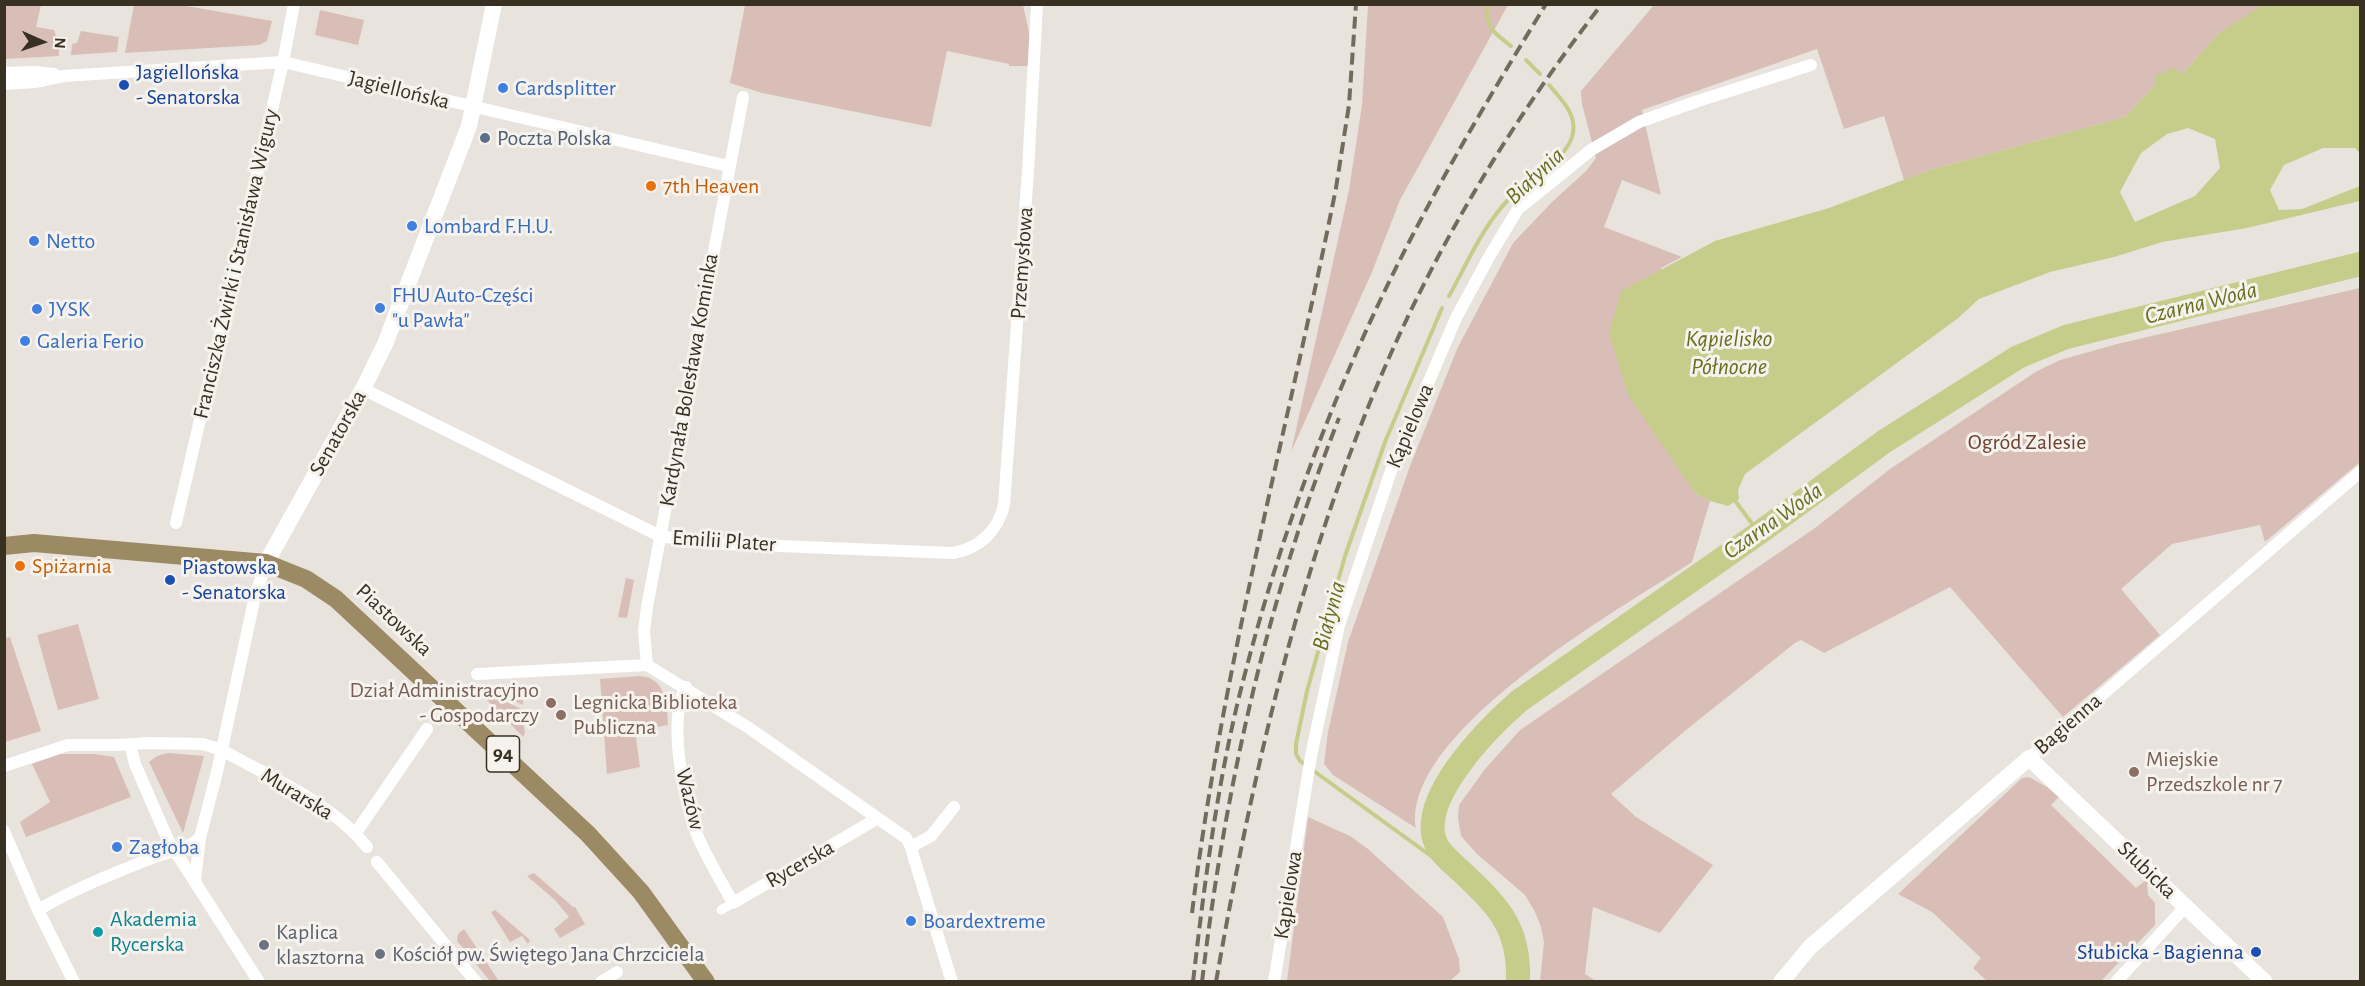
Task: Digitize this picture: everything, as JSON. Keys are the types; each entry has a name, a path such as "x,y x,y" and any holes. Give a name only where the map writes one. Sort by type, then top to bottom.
{"main road":[{"name":"Piastowska","path":"4,534 34,543"},
{"name":"Piastowska","path":"4,546 34,543 266,563 306,579 336,599 588,834 641,892 706,981"}],"street":[{"name":"Franciszka Żwirki i Stanisława Wigury","path":"176,524 283,62 294,4"},
{"name":"Senatorska","path":"195,880 200,838 222,750 255,596 266,563 363,389 393,323 464,141 474,108 494,4"},
{"name":"Przemysłowa","path":"999,521 1004,505 1010,428 1033,100 1037,4"},
{"name":"Jagiellońska","path":"4,84 35,82 64,76 283,62 728,166"},
{"name":"Kąpielowa","path":"1274,981 1311,756 1339,625 1393,465 1456,318 1489,257 1518,209 1591,150 1639,122 1811,65"},
{"name":"Jagiellońska","path":"4,73 35,72 64,76"},
{"name":"Kardynała Bolesława Kominka","path":"647,664 645,619 728,166 743,97"},
{"name":"Emilii Plater","path":"363,389 660,536 705,543 952,553 966,549 984,539 999,521"},
{"name":"Bagienna","path":"1781,981 1810,947 2361,472"},
{"path":"477,674 647,664 686,687 903,835 910,847 952,981"},
{"name":"Wazów","path":"686,687 679,705 678,746 689,808 698,836 733,903"},
{"path":"356,834 427,729"},
{"path":"130,744 135,764 168,840 259,981"},
{"name":"Murarska","path":"4,766 68,745 204,744 222,750 332,813 367,847"},
{"name":"Słubicka","path":"2029,758 2265,981"},
{"path":"910,847 929,838 954,807"},
{"name":"Rycerska","path":"721,910 878,818"},
{"path":"4,831 38,910 74,981"},
{"path":"38,910 56,899 176,851 200,838"},
{"path":"377,862 476,981"},
{"path":"2116,981 2186,906"},
{"path":"601,981 621,970"}],"green space":[{"path":"4,5 41,5 36,27 54,30 59,45 59,56 5,59"},
{"path":"134,5 181,5 272,21 267,41 259,45 125,53"},
{"path":"745,5 1023,5 1030,37 1029,66 1009,66 1009,64 947,51 931,127 762,93 730,83"},
{"path":"1368,5 1508,5 1400,200 1372,272 1291,452 1349,190 1362,105"},
{"path":"1654,5 2264,5 2219,33 2182,74 2156,84 2125,117 1930,170 1904,180 1884,116 1844,129 1817,49 1642,110 1661,195 1622,180 1604,227 1682,257 1661,268 1695,493 1710,501 1692,562 1570,641 1522,676 1479,713 1443,752 1421,791 1416,828 1333,775 1324,764 1328,732 1348,642 1410,466 1458,347 1513,243 1552,202 1586,171 1596,158 1582,104 1581,91"},
{"path":"320,10 364,20 358,45 315,35"},
{"path":"81,31 119,37 117,52 71,55 72,44 77,43"},
{"name":"Ogród Zalesie","path":"2360,288 2360,462 2265,542 2260,525 2172,544 2121,589 2160,635 2063,717 1950,587 1824,653 1801,640 1795,643 1686,730 1611,794 1636,817 1713,865 1660,933 1593,907 1585,974 1596,981 1540,981 1544,942 1535,912 1525,895 1477,854 1461,836 1458,818 1459,805 1485,769 1520,730 1815,528 1890,469 2037,371 2060,360 2117,344"},
{"path":"626,578 634,580 627,618 618,617"},
{"path":"78,624 99,699 58,710 37,635"},
{"path":"10,637 41,731 5,742 5,638"},
{"path":"640,676 649,678 660,687 666,701 668,725 635,731 640,767 607,774 600,679"},
{"path":"522,684 523,705 483,687"},
{"path":"482,690 521,709 525,733 523,737 482,695"},
{"path":"168,753 204,756 183,833 149,762 157,756"},
{"path":"60,754 94,754 114,757 131,797 26,837 20,822 50,802 32,764"},
{"path":"2029,777 2059,797 2051,805 2136,888 2146,880 2149,882 2148,895 2155,903 2155,925 2101,981 1987,981 1973,968 1981,958 1932,912 1898,894 2022,778"},
{"path":"1308,817 1350,836 1368,849 1443,917 1459,959 1460,972 1450,981 1287,981"},
{"path":"534,873 575,907 585,924 560,938 554,929 569,917 555,900 527,876"},
{"path":"495,910 530,940 528,944 522,936 510,942 491,912"},
{"path":"464,929 499,981 490,981 457,941 458,934"}],"water":[{"name":"Kąpielisko Północne","path":"2264,4 2360,5 2360,153 2355,148 2323,148 2284,165 2270,190 2279,210 2302,209 2360,186 2360,201 2247,228 2162,242 2114,257 2050,272 1979,299 1957,319 1745,474 1738,490 1739,499 1728,506 1710,501 1695,493 1628,395 1609,333 1621,291 1715,241 1829,208 1930,170 2125,117 2156,84 2156,75 2174,68 2182,74 2219,33","holes":["2188,128 2215,139 2220,168 2195,196 2135,222 2120,192 2141,153 2167,134"]}],"waterway":[{"name":"Białynia","path":"1487,4 1489,24 1511,46"},
{"name":"Białynia","path":"1526,60 1540,74"},
{"name":"Białynia","path":"1449,296 1484,232 1500,209 1556,160 1570,143 1574,126 1570,113 1549,85"},
{"name":"Czarna Woda","path":"1518,982 1516,948 1506,922 1478,887 1442,853 1433,831 1435,811 1457,768 1490,729 1519,701 1759,533 1885,441 2018,357 2066,337 2360,264"},
{"name":"Białynia","path":"1442,308 1385,442 1345,556 1307,691 1296,754 1300,761 1431,856 1447,858"},
{"path":"1736,502 1759,533"}],"railway":[{"path":"1192,913 1220,730 1238,639 1336,188 1349,105 1356,4"},
{"path":"1193,982 1211,840 1238,701 1272,578 1314,456 1363,338 1419,223 1465,140 1546,4"},
{"path":"1216,982 1244,833 1278,686 1320,541 1371,400 1418,295 1473,194 1534,97 1602,4"},
{"path":"1202,982 1223,838 1252,696 1290,556 1339,418"}],"place":[{"name":"Jagiellońska - Senatorska","path":"124,85"},
{"name":"Cardsplitter","path":"503,88"},
{"name":"Poczta Polska","path":"485,138"},
{"name":"7th Heaven","path":"651,186"},
{"name":"Lombard F.H.U.","path":"412,226"},
{"name":"Netto","path":"34,241"},
{"name":"FHU Auto-Części \"u Pawła\"","path":"380,308"},
{"name":"JYSK","path":"37,309"},
{"name":"Galeria Ferio","path":"25,341"},
{"name":"Spiżarnia","path":"20,566"},
{"name":"Piastowska - Senatorska","path":"170,580"},
{"name":"Dział Administracyjno - Gospodarczy","path":"551,703"},
{"name":"Legnicka Biblioteka Publiczna","path":"561,715"},
{"name":"Miejskie Przedszkole nr 7","path":"2134,772"},
{"name":"Zagłoba","path":"117,847"},
{"name":"Boardextreme","path":"911,921"},
{"name":"Akademia Rycerska","path":"98,932"},
{"name":"Kaplica klasztorna","path":"264,945"},
{"name":"Słubicka - Bagienna","path":"2256,952"},
{"name":"Kościół pw. Świętego Jana Chrzciciela","path":"380,954"}]}
